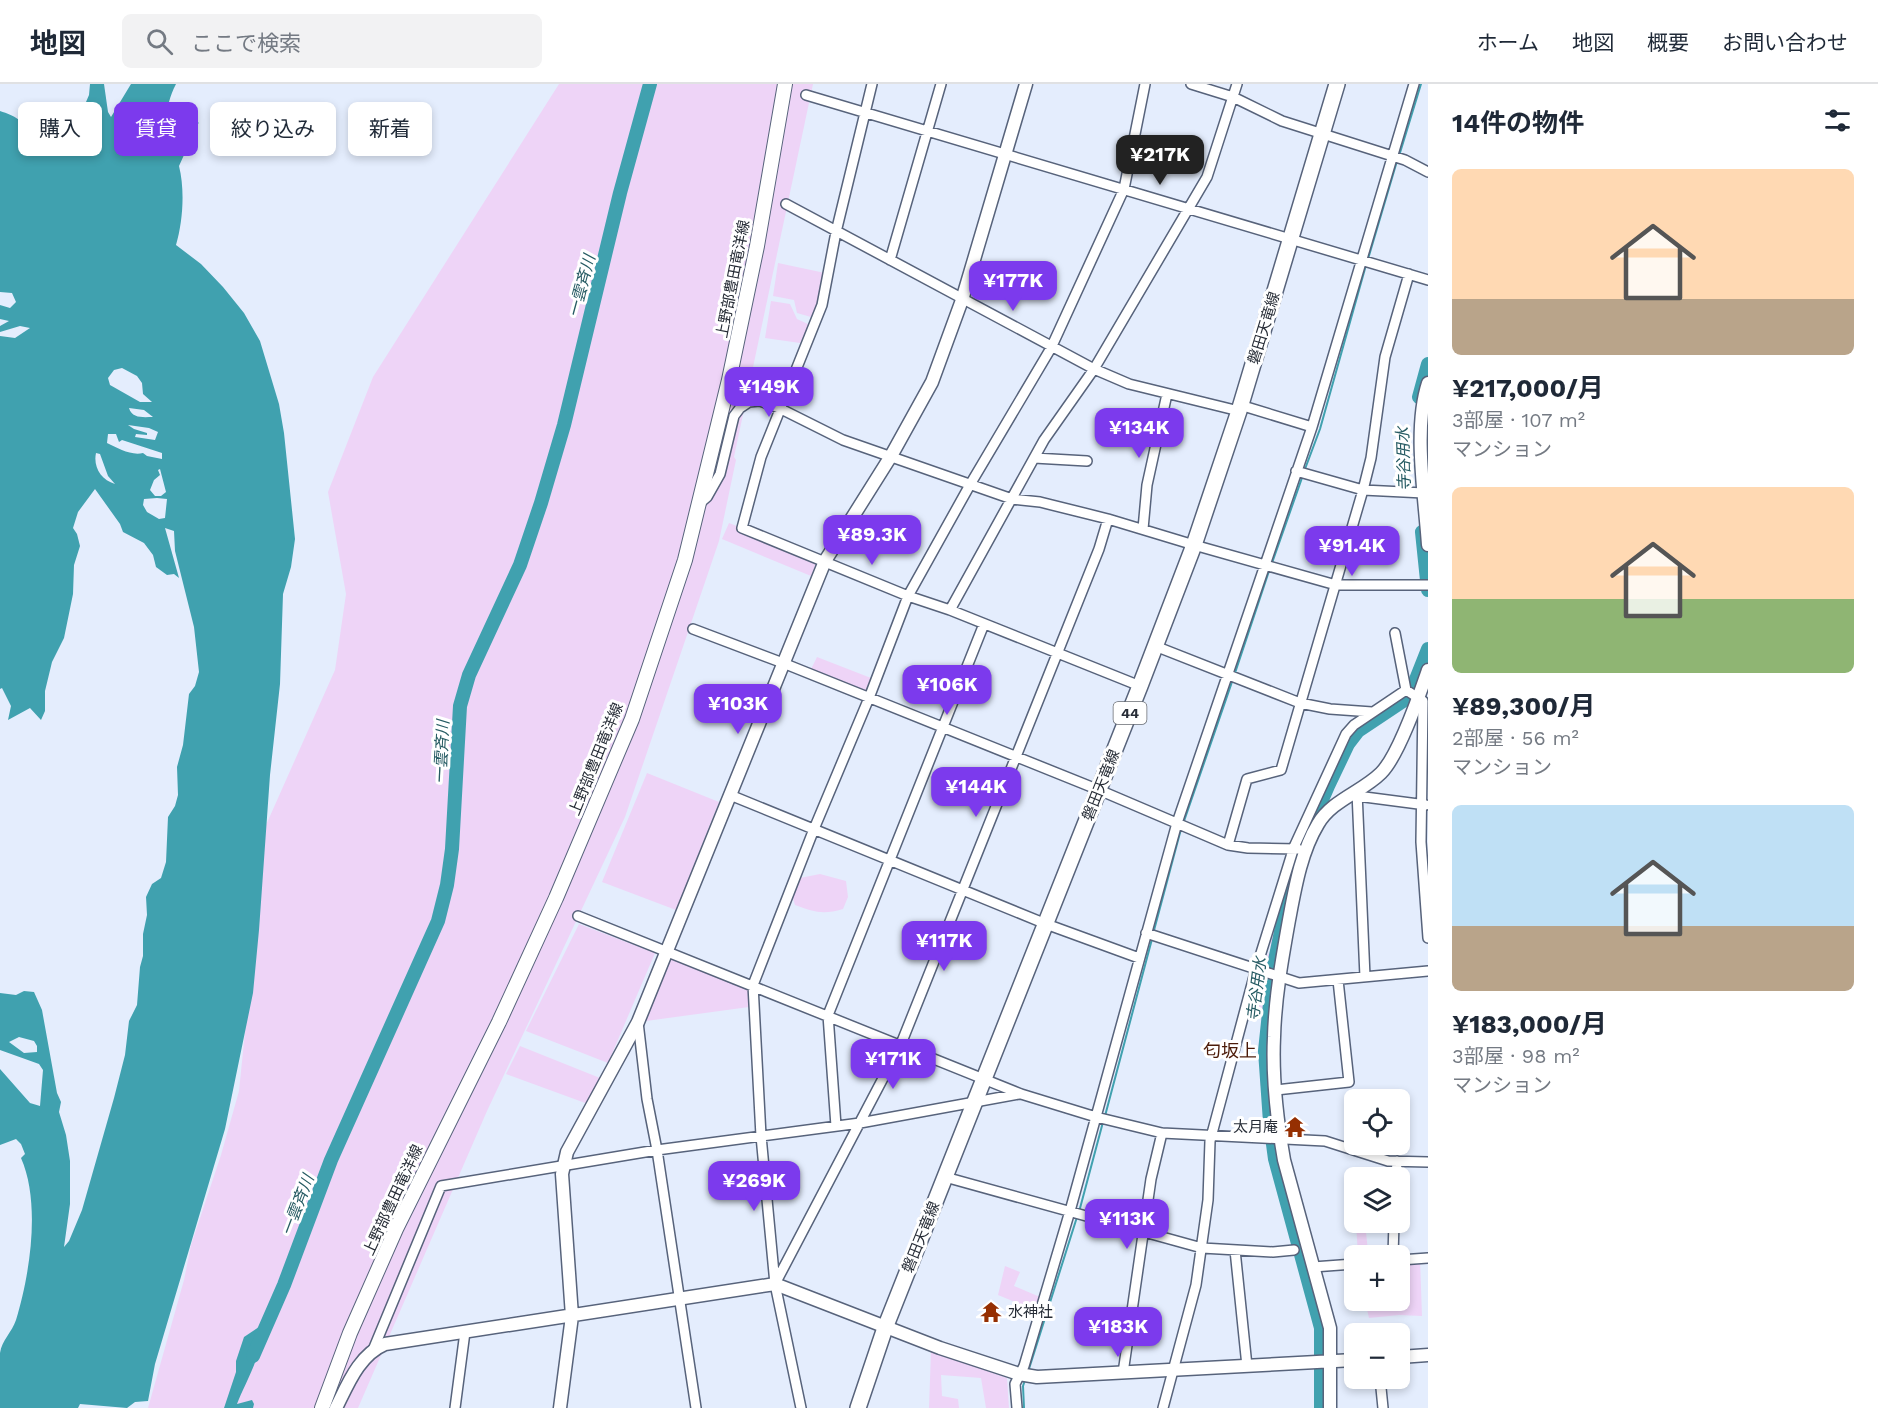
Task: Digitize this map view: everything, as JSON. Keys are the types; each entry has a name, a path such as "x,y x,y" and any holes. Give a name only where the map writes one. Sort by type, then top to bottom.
{"main road":[{"name":"上野部豊田竜洋線","path":"322,1408 350,1333 396,1229 499,1022 556,898 632,719 685,560 700,503 758,246 785,84"},
{"name":"磐田天竜線","path":"858,1408 885,1328 1194,545 1240,408 1337,84"}],"street":[{"path":"872,84 836,232 822,305 761,457 742,528 908,596 950,610 1140,686"},
{"path":"890,260 941,84"},
{"path":"560,1408 572,1316 562,1174 567,1152 638,1022 825,561 891,456 932,382 962,300 1026,84"},
{"path":"801,1408 775,1284 761,1136 753,985 908,596 971,483 1051,348 1124,189 1145,84"},
{"path":"1191,84 1233,97 1282,121 1406,160 1428,172"},
{"path":"950,610 1044,440 1094,369 1207,177 1237,84"},
{"path":"1017,1408 1015,1384 1024,1366 1070,1210 1177,823 1312,427 1414,84"},
{"path":"806,95 1428,280"},
{"path":"786,204 1051,348 1129,384 1240,408 1312,427"},
{"path":"1228,845 1246,779 1281,770 1363,490 1371,458 1385,357 1409,274"},
{"path":"1428,383 1420,435 1428,545"},
{"path":"1143,529 1147,485 1167,394"},
{"path":"700,503 707,497 720,474 734,416 749,402 760,401 843,440 1012,499 1040,502 1108,519 1336,585 1428,585"},
{"path":"1034,458 1087,462"},
{"path":"1296,471 1363,490 1424,493"},
{"path":"775,1284 901,1044 1099,549 1108,519"},
{"path":"836,1126 828,1015 984,624"},
{"path":"693,629 1099,790 1228,845 1300,850"},
{"path":"1395,633 1406,690 1423,701 1425,805 1422,860 1428,938"},
{"path":"1155,646 1300,703 1330,709 1373,712"},
{"path":"1330,1408 1330,1328 1280,1138 1274,1036 1279,977 1300,850 1330,810 1357,794 1381,774 1394,758 1428,670"},
{"path":"1163,1408 1196,1285 1208,1197 1211,1137 1256,969 1346,734 1354,725 1406,690"},
{"path":"1357,794 1425,805"},
{"path":"1357,794 1362,866 1365,977"},
{"path":"730,795 1046,924 1139,958"},
{"path":"578,915 1021,1094 1096,1117 1162,1133 1325,1141 1371,1157 1428,1162"},
{"path":"1146,933 1299,983 1428,971"},
{"path":"1276,1090 1349,1082 1338,980"},
{"path":"638,1022 647,1099 657,1150 696,1408"},
{"path":"336,1408 361,1363 373,1350 441,1186 657,1150 860,1123 1021,1094"},
{"path":"1123,1373 1152,1175 1162,1133"},
{"path":"1397,1161 1397,1167"},
{"path":"945,1177 1202,1248 1273,1252 1294,1250"},
{"path":"1235,1250 1247,1366"},
{"path":"1410,1259 1428,1258"},
{"path":"1313,1267 1344,1265"},
{"path":"373,1350 385,1344 775,1284 885,1328 1019,1374 1036,1377 1344,1361"},
{"path":"455,1408 465,1332"},
{"path":"1410,1356 1428,1355"},
{"path":"1381,1389 1383,1408"}],"shaded area":[{"path":"559,84 813,84 734,457 736,460 719,541 625,817 487,1111 358,1408 148,1408 184,1280 191,1245 221,1155 239,1091 266,825 335,670 346,594 328,492 373,377"},
{"path":"778,263 825,273 823,300 811,317 797,313 794,300 773,296"},
{"path":"771,301 790,304 797,319 810,325 800,343 765,338"},
{"path":"729,523 818,558 811,576 722,539"},
{"path":"817,657 871,678 864,693 810,671"},
{"path":"647,773 719,802 676,910 602,882"},
{"path":"820,874 846,881 848,897 843,909 819,912 795,905 792,895 800,878"},
{"path":"1289,890 1270,1084 1260,1086 1261,1014 1248,1007 1258,970 1264,969 1266,957 1271,950 1271,938 1281,914 1284,891"},
{"path":"579,924 655,953 608,1063 526,1031"},
{"path":"671,958 749,990 749,1007 646,1021"},
{"path":"520,1046 600,1078 588,1104 506,1074"},
{"path":"1357,1233 1366,1233 1367,1245 1357,1245"},
{"path":"1420,1259 1422,1316 1399,1315 1369,1318 1367,1311 1410,1311 1410,1260"},
{"path":"1005,1266 1020,1272 1014,1286 1040,1297 1034,1310 998,1295"},
{"path":"931,1351 1007,1378 1009,1408 986,1408 981,1378 941,1375 942,1396 958,1399 959,1408 929,1408"}],"water":[{"path":"90,84 104,84 108,112 111,117 114,112 114,156 184,156 179,166 182,206 176,245 201,264 223,287 244,313 260,341 279,404 295,539 291,567 283,594 280,684 270,775 253,993 225,1129 155,1364 148,1401 135,1402 127,1408 80,1404 78,1408 0,1408 0,1353 14,1324 26,1282 32,1217 31,1196 21,1158 25,1154 21,1144 16,1139 0,1145 0,1069 30,1103 40,1106 43,1070 39,1064 0,1050 0,993 16,995 24,991 34,992 42,1010 57,1093 61,1102 59,1112 70,1161 70,1204 64,1247 69,1241 82,1210 125,1055 129,1021 137,1005 143,956 143,934 147,915 146,897 152,884 161,878 166,862 168,817 175,806 178,795 177,767 183,745 189,694 195,686 199,672 194,627 175,551 174,531 165,528 179,578 174,574 167,575 156,567 153,555 144,543 123,532 120,524 95,489 78,512 73,528 80,546 74,565 73,594 64,638 52,662 45,691 45,711 41,720 30,708 8,720 11,706 2,688 0,689 0,336 15,338 30,328 20,326 0,332 0,326 9,321 0,319 0,305 10,308 16,302 12,293 0,292 0,111 18,119 18,156 102,156 102,102 86,102","holes":["122,368 137,376 142,383 143,394 152,402 140,402 110,385 108,378 114,370","129,408 144,410 153,417 139,417","128,425 149,428 158,432 155,440 135,437 136,434 147,435 147,433","108,434 116,434 119,442 122,440 162,453 162,459 143,453 129,452 107,443","96,453 100,454 108,476 115,484 102,476 95,458","160,469 166,492 161,496 155,496 150,490 154,480 160,475 158,470","144,499 167,499 165,518 159,519 147,512 143,505","19,1037 34,1041 37,1052 24,1053 9,1042"]},
{"path":"131,84 176,84 169,102 120,102"},
{"path":"259,1327 261,1335 258,1354 237,1404 252,1400 253,1408 224,1408 244,1337"}],"waterway":[{"name":"一雲斉川","path":"253,1356 284,1285 331,1160 438,921 447,885 452,849 460,706 469,675 520,565 541,503 564,425 620,193 650,84"},
{"path":"1399,156 1421,84"},
{"path":"1368,259 1397,161"},
{"path":"1305,469 1320,429 1366,265"},
{"name":"寺谷用水","path":"1419,397 1428,364"},
{"path":"1272,563 1303,475"},
{"name":"寺谷用水","path":"1422,532 1428,590"},
{"path":"1235,673 1269,571"},
{"name":"寺谷用水","path":"1321,1408 1321,1328 1275,1159 1270,1122 1265,1051 1274,965 1296,860 1348,744 1358,731 1409,697 1428,649"},
{"path":"1183,824 1233,679"},
{"path":"1153,934 1181,829"},
{"path":"1105,1116 1152,939"},
{"path":"1079,1212 1103,1122"},
{"path":"1028,1372 1077,1217"},
{"path":"1024,1408 1025,1380"}],"place":[{"name":"太月庵","path":"1295,1127"},
{"name":"水神社","path":"991,1312"}],"district":[{"name":"匂坂上","path":"1230,1051"}]}
